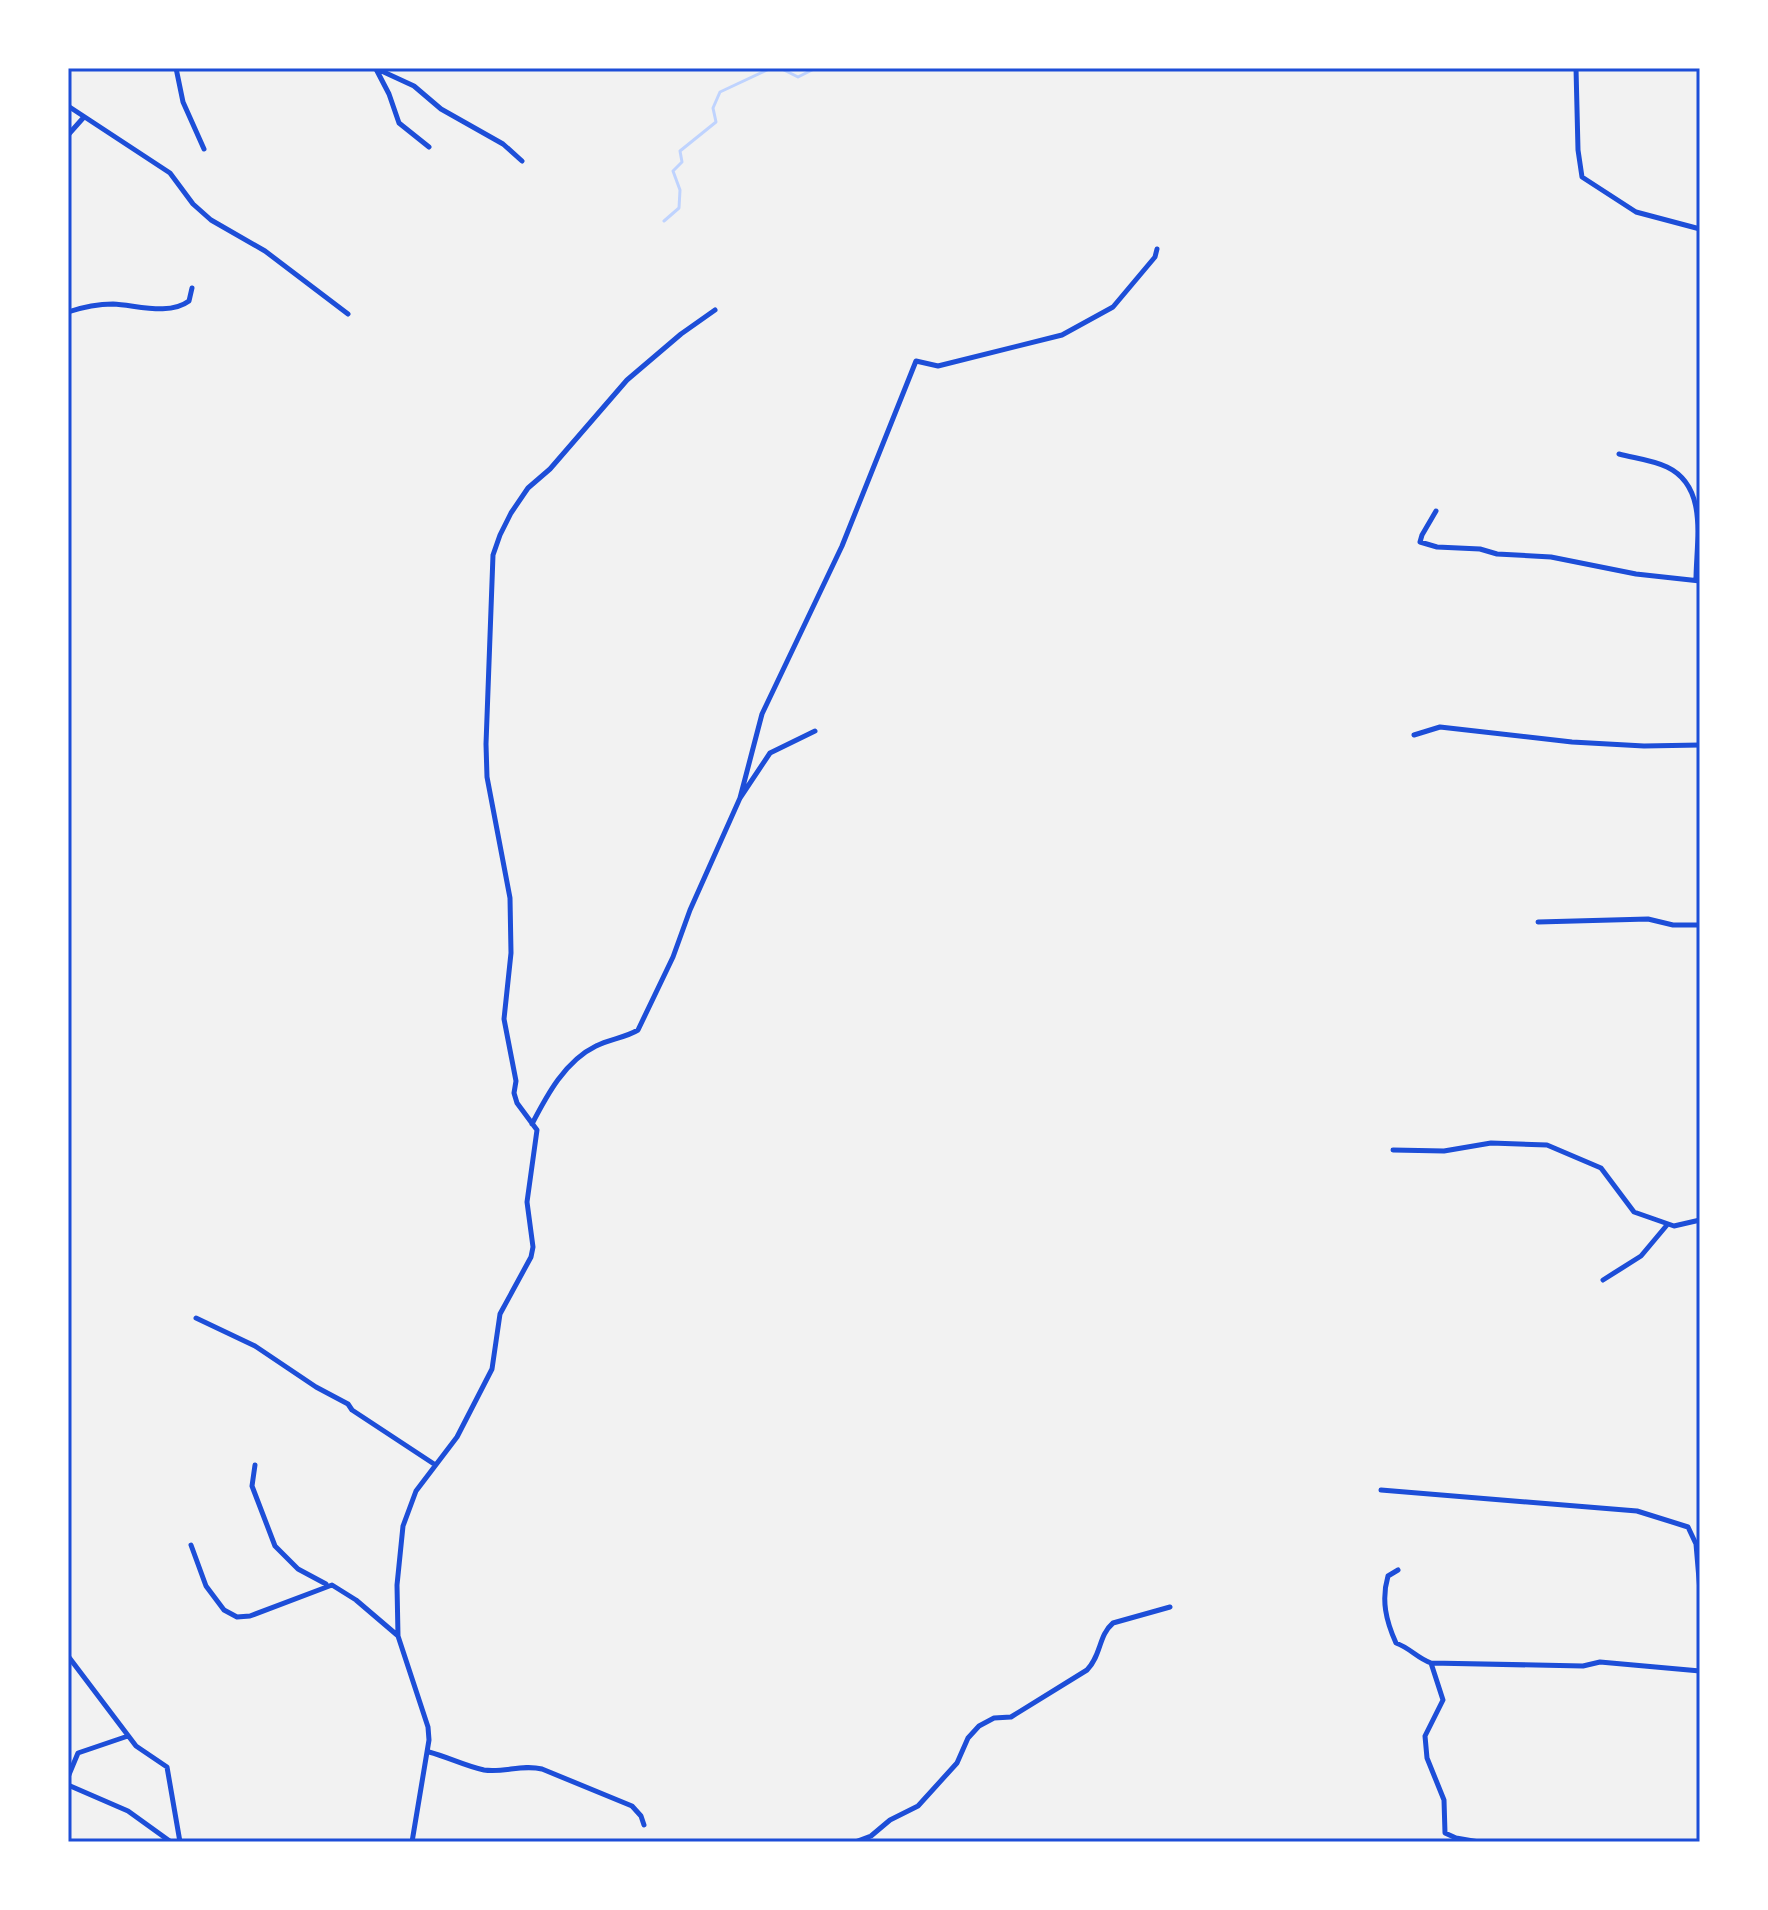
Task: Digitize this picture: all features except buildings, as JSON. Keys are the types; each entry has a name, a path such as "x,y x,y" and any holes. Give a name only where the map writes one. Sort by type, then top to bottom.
{"street":[{"path":"176,68 183,102 204,149"},
{"path":"375,68 389,94 399,123 429,147"},
{"path":"375,68 414,86 441,109 503,144 522,161"},
{"path":"1576,68 1576,119 1582,177 1636,212 1700,229"},
{"path":"68,106 170,173 186,197 211,220 265,251 348,314"},
{"path":"68,135 84,117"},
{"path":"532,1124 558,1079 573,1062 593,1047 638,1030 673,957 690,910 740,798 762,714 842,546 916,361 938,366 1062,335 1113,307 1155,257 1157,249"},
{"path":"68,312 109,304 175,308 189,301 192,288"},
{"path":"412,1842 429,1752 428,1727 398,1636 397,1585 403,1526 412,1499 434,1464 457,1437 492,1369 500,1314 531,1257 533,1247 527,1202 537,1130 517,1103 514,1071 505,1033 511,953 510,898 487,777 486,721 493,555 511,513 528,488 550,469 627,380 715,310"},
{"path":"1436,511 1420,542 1497,554 1551,557 1636,574 1698,580 1697,504 1690,483 1667,467 1619,454"},
{"path":"1414,735 1440,727 1572,742 1700,745"},
{"path":"740,798 770,753 815,731"},
{"path":"1538,922 1648,919 1673,925 1700,925"},
{"path":"1393,1150 1444,1151 1491,1143 1547,1145 1601,1168 1634,1212 1667,1225 1700,1220"},
{"path":"1603,1280 1641,1256 1667,1225"},
{"path":"196,1318 255,1346 316,1387 348,1404 352,1410 434,1464"},
{"path":"255,1465 252,1486 275,1546 298,1569 345,1592 398,1636"},
{"path":"1381,1490 1637,1511 1688,1527 1696,1544 1700,1591"},
{"path":"191,1545 206,1586 224,1610 237,1617 250,1616 327,1585"},
{"path":"1398,1570 1388,1576 1386,1621 1396,1643 1431,1663 1583,1666 1600,1662 1700,1671"},
{"path":"855,1842 871,1836 890,1820 918,1806 957,1763 968,1738 979,1726 994,1718 1011,1717 1087,1670 1097,1659 1106,1629 1113,1623 1170,1607"},
{"path":"68,1656 136,1746 167,1767 180,1842"},
{"path":"1431,1663 1443,1700 1425,1736 1427,1758 1441,1789 1445,1812 1443,1826 1445,1833 1456,1838 1479,1842"},
{"path":"68,1777 78,1753 128,1736"},
{"path":"429,1752 485,1770 503,1771 532,1766 542,1769 632,1806 644,1825"},
{"path":"68,1785 128,1811 171,1842"}],"waterway":[{"path":"664,221 679,208 680,190 673,171 682,162 680,151 716,122 713,108 720,92 771,68"},
{"path":"780,68 798,77 816,68"}]}
